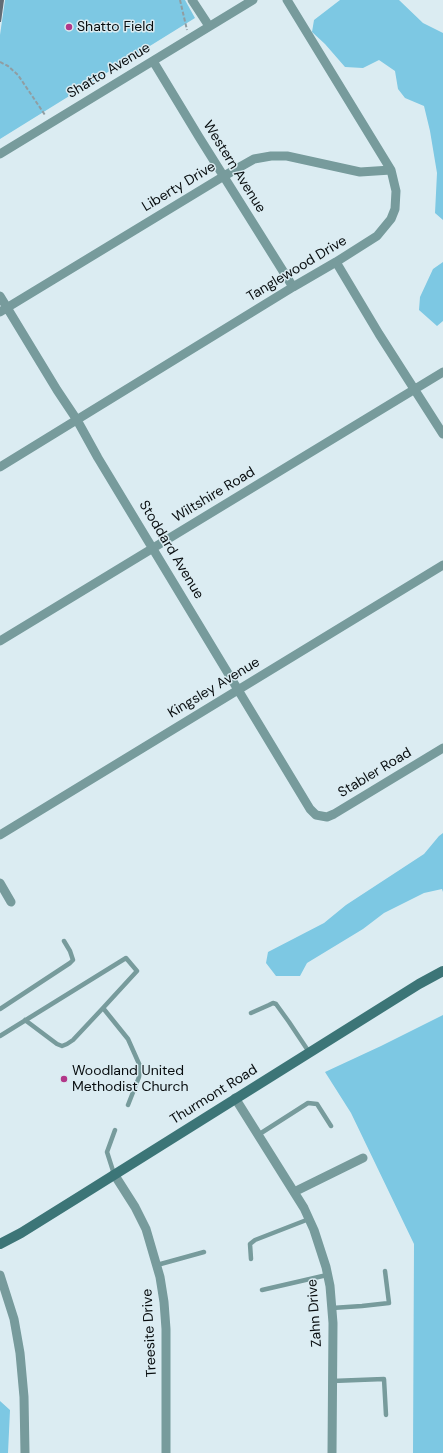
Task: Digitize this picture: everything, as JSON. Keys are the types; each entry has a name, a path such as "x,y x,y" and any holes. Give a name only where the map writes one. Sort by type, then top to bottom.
{"street":[{"path":"192,0 209,26"},
{"name":"Shatto Avenue","path":"0,154 252,0"},
{"name":"Tanglewood Drive","path":"0,467 377,236 391,219 395,209 396,190 391,170 287,0"},
{"name":"Western Avenue","path":"153,61 293,287"},
{"name":"Liberty Drive","path":"4,310 254,159 271,156 287,156 360,172 391,170"},
{"path":"336,262 443,434"},
{"name":"Stoddard Avenue","path":"0,296 4,310 77,420 98,458 154,548 310,809 316,815 320,816"},
{"name":"Wiltshire Road","path":"0,641 443,372"},
{"name":"Kingsley Avenue","path":"0,835 443,566"},
{"name":"Stabler Road","path":"320,816 327,817 334,814 443,748"},
{"path":"0,883 11,902"},
{"name":"Thurmont Road","path":"0,1244 27,1229 419,984 443,971"},
{"name":"Zahn Drive","path":"235,1098 294,1192 309,1219 320,1248 330,1286 333,1323 332,1453"},
{"path":"294,1192 363,1158"},
{"name":"Treesite Drive","path":"114,1174 135,1207 151,1245 157,1265 164,1302 166,1329 166,1453"},
{"path":"0,1275 14,1319 20,1353 24,1397 25,1453"}],"lane":[{"path":"0,1009 73,960 64,941"},
{"path":"0,1036 25,1020 126,958 137,971 73,1040 67,1044 62,1046 57,1044 25,1020"},
{"path":"251,1013 273,1003 276,1004 309,1052"},
{"path":"103,1008 128,1039 140,1066 139,1077 128,1105"},
{"path":"258,1135 308,1103 317,1104 331,1126"},
{"path":"114,1174 107,1152 115,1130"},
{"path":"251,1259 250,1244 255,1240 309,1219"},
{"path":"157,1265 204,1252"},
{"path":"332,1308 389,1303 385,1271"},
{"path":"262,1290 327,1275"},
{"path":"332,1381 384,1379 386,1415"}],"path":[{"path":"180,0 189,39"},
{"path":"0,62 8,66 18,75 50,123"}],"shaded area":[{"path":"5,0 185,0 195,18 0,139 0,35"},
{"path":"340,0 399,0 423,23 443,33 443,220 435,213 437,173 424,106 405,98 398,89 395,71 379,60 363,68 345,67 325,44 312,32 314,20"},
{"path":"443,262 443,321 437,326 419,310 420,297 433,269"},
{"path":"443,833 443,892 442,889 424,893 384,913 363,929 307,963 300,976 276,976 266,963 268,952 324,923 346,905 424,854"},
{"path":"443,1015 443,1453 413,1453 414,1244 351,1113 325,1072"},
{"path":"0,1401 10,1410 8,1453 0,1453"}],"building":[{"path":"0,0 4,0 1,22 0,22"}],"place":[{"name":"Shatto Field","path":"69,27"},
{"name":"Woodland United Methodist Church","path":"64,1079"}]}
